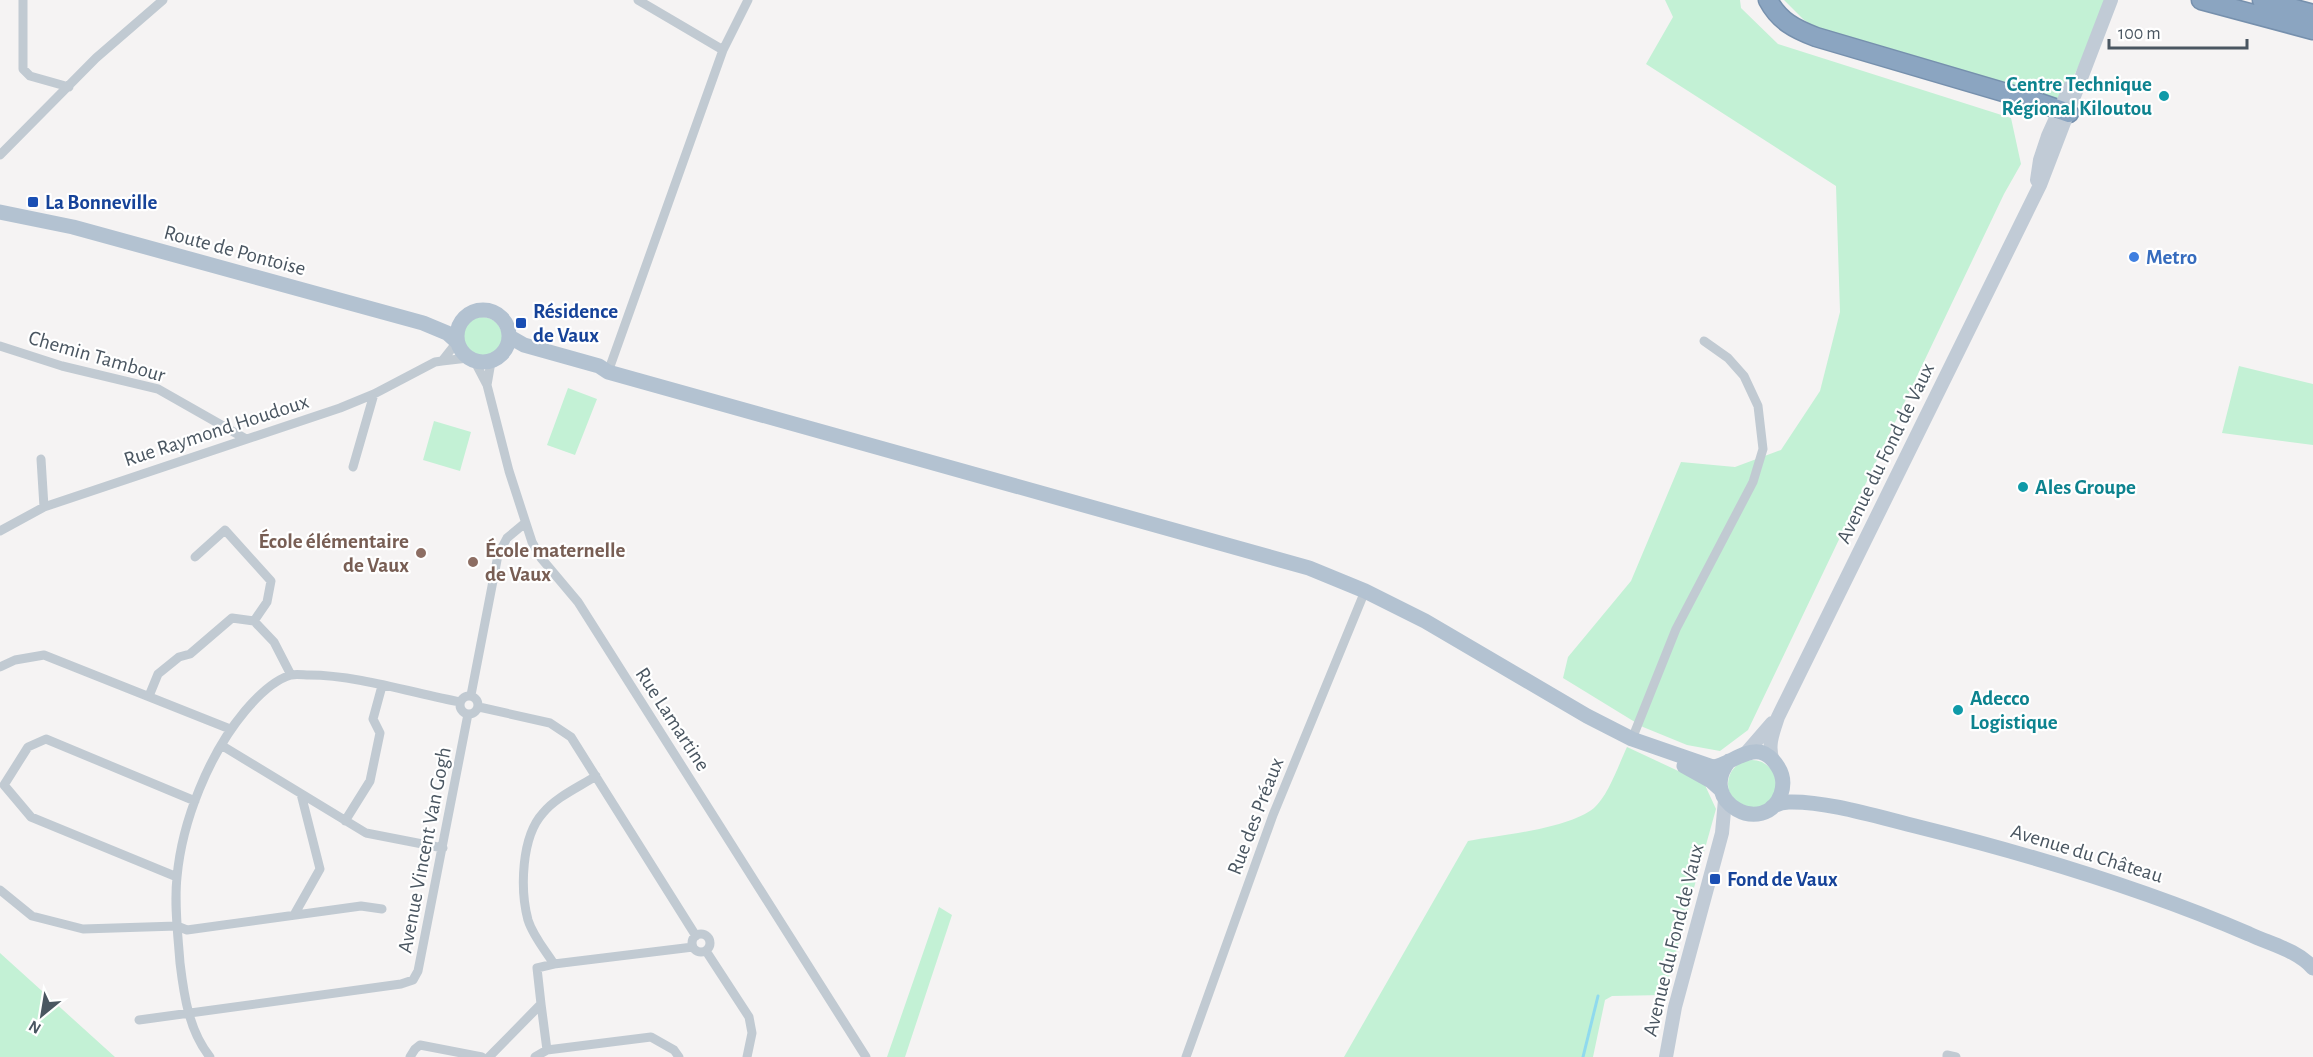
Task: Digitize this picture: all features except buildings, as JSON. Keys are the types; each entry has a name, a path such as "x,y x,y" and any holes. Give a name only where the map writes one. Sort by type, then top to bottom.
{"highway":[{"path":"1768,0 1787,24 1816,37 2064,111"},
{"path":"1776,0 1788,15 1816,37"},
{"path":"2201,0 2313,30"},
{"path":"2262,0 2313,14"}],"main road":[{"name":"Route de Pontoise","path":"0,212 73,227 423,323 447,333 457,342"},
{"path":"497,358 510,337 508,328 503,319 488,310 472,312 460,323 456,332 461,351 471,360 497,358 518,354 595,374 608,372"},
{"name":"Route de Pontoise","path":"423,323 460,323"},
{"path":"510,337 524,345 599,366 608,372 1309,568 1365,591 1425,621 1587,716 1711,780 1735,810 1758,814 1772,807 1781,795 1783,781 1780,771 1773,761 1763,754 1746,753 1719,766 1709,766 1637,741"},
{"path":"1723,795 1722,775 1729,761"},
{"name":"Avenue du Château","path":"1783,781 1798,793 1858,812 1987,844 2139,890 2296,955 2313,968"},
{"name":"Avenue du Château","path":"1772,807 1780,802 1794,802 1858,812"},
{"name":"Avenue du Château","path":"2296,955 2313,954"}],"street":[{"path":"23,0 24,69 30,76 69,87"},
{"path":"0,155 96,58 163,0"},
{"path":"638,0 723,50"},
{"path":"608,372 723,50 748,0"},
{"name":"Avenue du Fond de Vaux","path":"1773,761 1770,741 1778,717 2028,207 2043,150 2064,111 2111,0"},
{"path":"1637,741 1676,629 1753,482 1763,449 1758,406 1744,376 1728,358 1704,341"},
{"name":"Rue Raymond Houdoux","path":"442,361 457,342"},
{"name":"Chemin Tambour","path":"0,346 62,366 158,389 246,439"},
{"name":"Rue Lamartine","path":"487,385 497,358"},
{"name":"Rue Raymond Houdoux","path":"0,531 44,507 340,408 374,394 435,362 471,360"},
{"name":"Rue Lamartine","path":"471,360 487,385 525,523 535,549 578,602 867,1057"},
{"path":"353,466 374,394"},
{"path":"41,459 44,507"},
{"path":"471,696 498,555 507,538 525,523"},
{"path":"195,557 225,530 271,581 267,602 254,621"},
{"name":"Rue des Préaux","path":"1186,1057 1273,816 1365,591"},
{"path":"149,696 158,674 179,657 190,654 232,618 254,621 274,642 291,675"},
{"path":"0,667 15,660 44,655 230,729"},
{"path":"210,1057 198,1039 183,986 177,926 177,877 195,801 230,729 261,693 291,675 334,675 460,702"},
{"path":"345,821 370,781 380,733 373,719 382,686"},
{"path":"471,696 478,700 479,706 476,711 468,714 462,710 460,702 463,698 471,696"},
{"path":"479,706 543,720 558,726 571,737 696,936"},
{"name":"Avenue Vincent Van Gogh","path":"189,1013 401,984 413,980 418,971 468,714"},
{"name":"Avenue du Fond de Vaux","path":"1746,753 1778,717"},
{"path":"177,877 31,817 2,783 28,747 46,739 195,801"},
{"path":"221,746 366,833 442,848"},
{"path":"554,964 533,932 528,920 523,880 531,834 538,818 549,806 596,776"},
{"path":"294,915 320,869 301,794"},
{"name":"Avenue du Fond de Vaux","path":"1666,1057 1675,1007 1722,833 1723,795"},
{"name":"Avenue du Fond de Vaux","path":"1722,833 1731,819 1743,813"},
{"path":"0,890 32,916 83,928 177,926 187,930 361,906 382,909"},
{"path":"701,934 709,938 710,947 706,951 697,951 693,947 696,936 701,934"},
{"path":"547,1050 537,968 693,947"},
{"path":"706,951 749,1017 752,1033 747,1057"},
{"path":"489,1057 541,1004"},
{"path":"139,1020 189,1013"},
{"path":"535,1057 547,1050 651,1037 674,1050 679,1057"},
{"path":"410,1057 415,1048 420,1045 482,1057"},
{"path":"1947,1057 1947,1055 1956,1057"}],"green space":[{"path":"1665,0 1740,0 1741,8 1778,44 2011,118 2021,164 2004,194 1748,730 1720,751 1687,745 1643,727 1563,678 1568,657 1631,581 1681,462 1735,467 1781,450 1820,391 1840,312 1836,186 1646,64 1673,17"},
{"path":"1784,0 2105,0 2069,85 2054,100 1820,30 1804,20"},
{"path":"482,317 496,323 502,337 496,351 482,357 468,351 462,337 468,323"},
{"path":"2239,366 2313,384 2313,445 2222,433"},
{"path":"568,388 597,399 575,455 547,445"},
{"path":"434,421 471,432 460,471 423,460"},
{"path":"1627,747 1704,783 1716,809 1664,995 1612,996 1605,1000 1593,1057 1344,1057 1468,841 1551,826 1568,821 1594,808 1604,796"},
{"path":"1747,760 1757,760 1769,767 1776,779 1776,789 1769,801 1757,808 1747,808 1732,797 1728,789 1728,779 1739,764"},
{"path":"939,907 952,915 905,1057 887,1057"},
{"path":"0,953 115,1057 0,1057"}],"waterway":[{"path":"1583,1057 1598,996"}],"place":[{"name":"Centre Technique Régional Kiloutou","path":"2164,96"},
{"name":"La Bonneville","path":"33,202"},
{"name":"Metro","path":"2134,257"},
{"name":"Résidence de Vaux","path":"521,323"},
{"name":"Ales Groupe","path":"2023,487"},
{"name":"École élémentaire de Vaux","path":"421,553"},
{"name":"École maternelle de Vaux","path":"473,562"},
{"name":"Adecco Logistique","path":"1958,710"},
{"name":"Fond de Vaux","path":"1715,879"}]}
